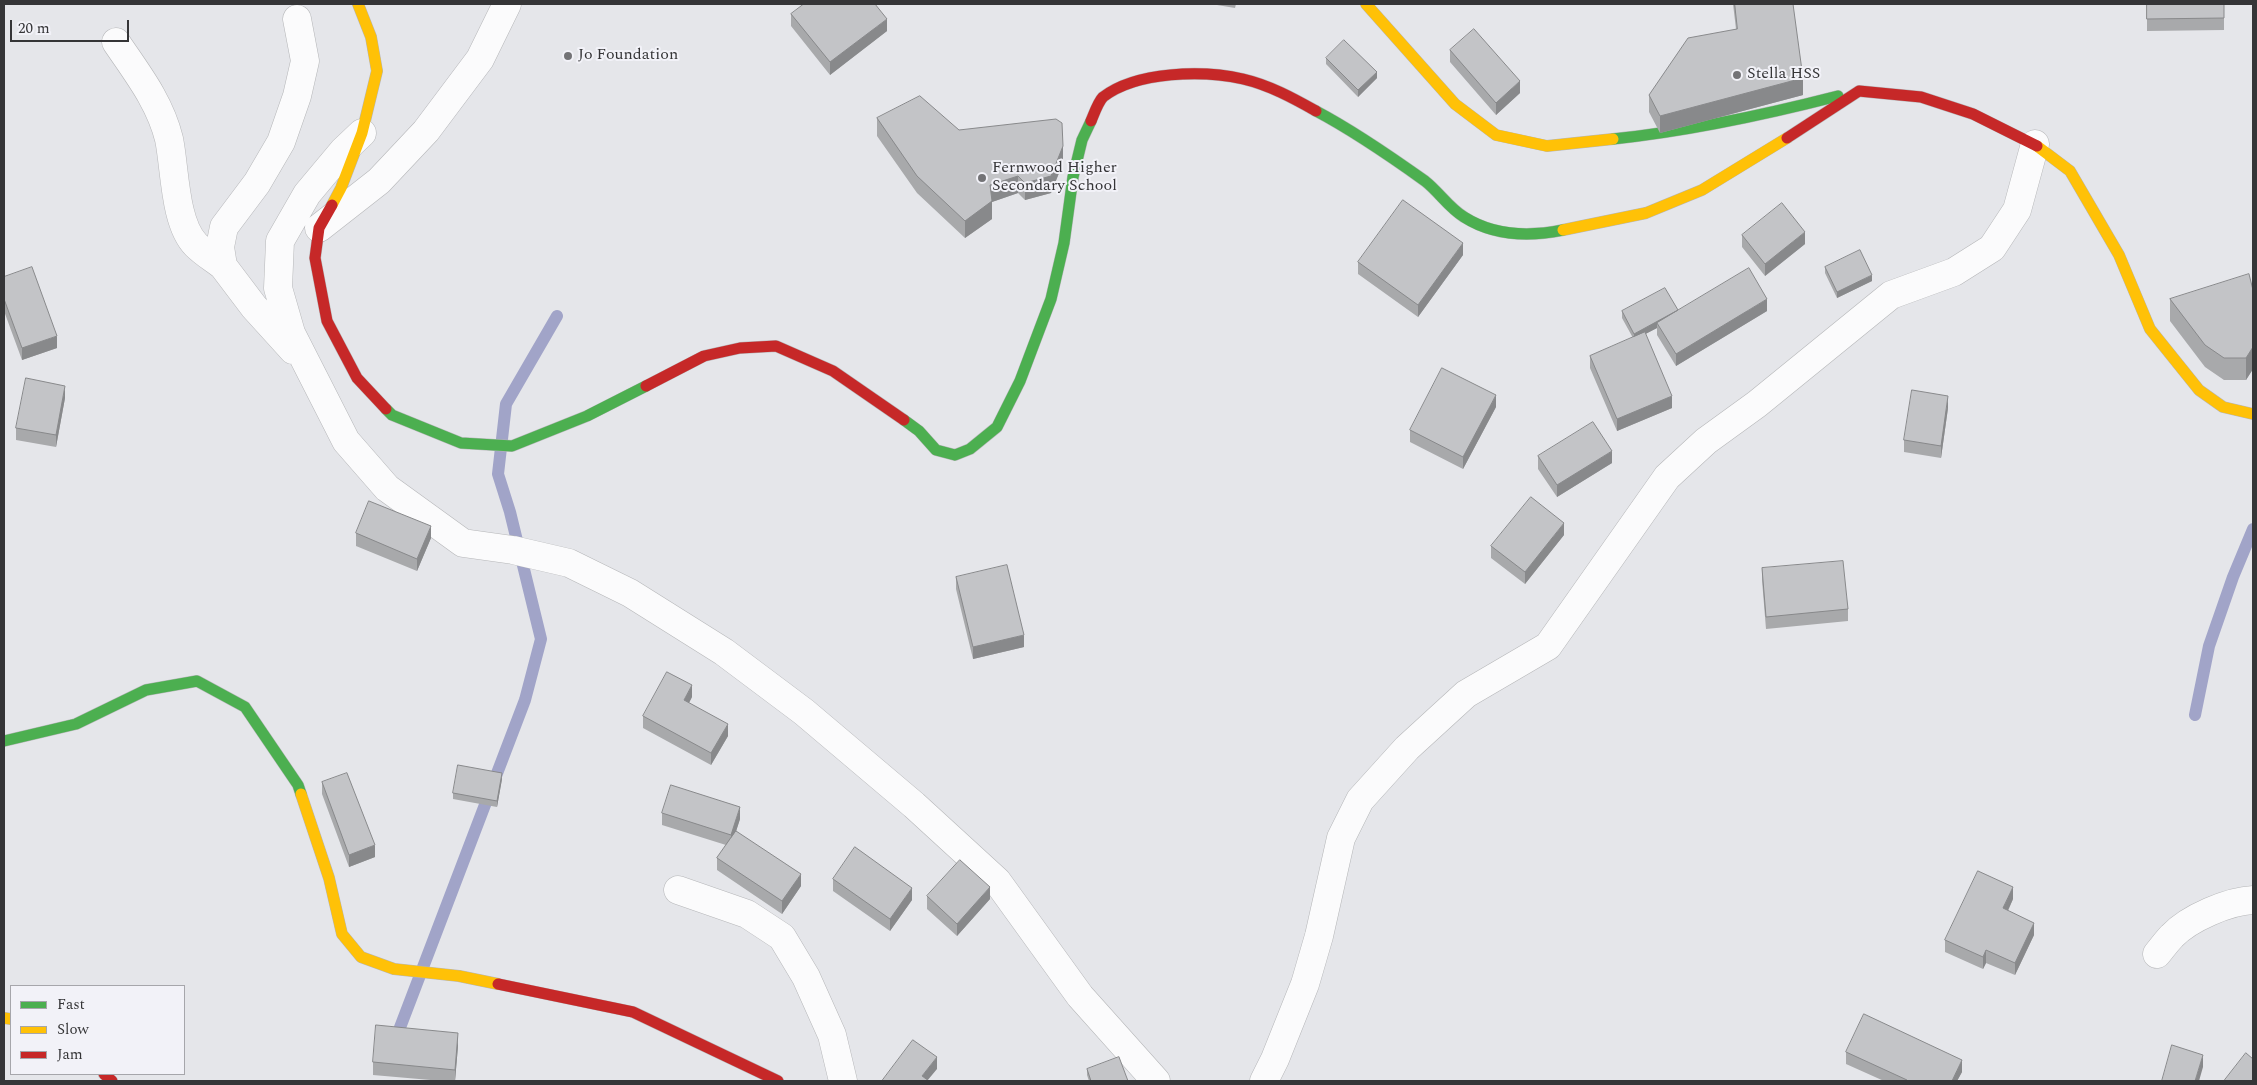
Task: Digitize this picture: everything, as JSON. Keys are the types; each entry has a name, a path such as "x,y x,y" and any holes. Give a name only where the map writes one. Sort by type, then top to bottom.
{"street":[{"path":"358,4 371,37 377,71 362,133 341,188 319,228 315,258 327,321 357,378 392,415 461,444 512,446 587,416 704,356 740,348 776,346 833,371 919,431 936,450 955,455 970,449 997,427 1020,381 1052,299 1064,243 1073,178 1082,140 1102,98 1134,81 1179,73 1243,80 1288,95 1350,129 1398,162 1434,188 1463,217 1492,230 1514,235 1554,232 1646,213 1702,190 1758,157 1859,91"},
{"path":"319,228 379,181 426,132 480,59 508,4"},
{"path":"1366,4 1455,104 1496,135 1547,146 1652,135 1765,115 1859,91 1921,98 1973,114 2035,144 2070,171 2119,255 2150,330 2199,390 2223,407 2253,414"},
{"path":"223,266 220,247 224,227 256,183 281,142 298,96 306,61 297,19"},
{"path":"116,42 156,101 169,139 175,191 184,222 195,244 223,266 254,307 308,366"},
{"path":"362,133 343,151 306,194 280,242 278,288 291,333 346,441 387,488 463,543 513,550 569,563 630,593 724,652 818,725 914,805 997,881 1080,996 1156,1081"},
{"path":"1264,1081 1306,984 1341,838 1360,800 1407,748 1466,694 1548,646 1667,477 1706,441 1757,404 1891,294 1954,272 1992,248 2017,210 2035,144"},
{"path":"4,741 76,724 146,690 197,680 245,707 298,785 329,878 342,934 361,957 394,969 459,976 633,1012 778,1081"},
{"path":"678,890 746,914 782,937 806,977 832,1035 844,1081"},
{"path":"2157,954 2173,935 2195,920 2217,909 2244,900 2253,900"}],"building":[{"path":"804,4 875,4 887,19 830,62 791,14"},
{"name":"Stella HSS","path":"1735,4 1793,4 1803,78 1660,116 1649,95 1688,38 1737,29"},
{"path":"2147,4 2224,4 2224,18 2147,19"},
{"path":"1474,29 1520,81 1496,103 1450,50"},
{"path":"1344,40 1377,72 1358,90 1326,58"},
{"name":"Fernwood Higher Secondary School","path":"920,96 959,130 1056,119 1062,123 1063,146 1051,176 1025,183 1018,176 990,185 992,201 965,221 917,176 877,118"},
{"path":"1403,200 1463,243 1418,305 1358,262"},
{"path":"1782,203 1805,232 1765,264 1742,235"},
{"path":"1860,250 1872,275 1837,292 1825,267"},
{"path":"32,267 57,336 22,348 4,299 4,277"},
{"path":"1749,268 1767,299 1676,354 1657,323"},
{"path":"2249,274 2253,290 2253,347 2246,358 2224,358 2205,345 2170,299"},
{"path":"1665,288 1678,310 1634,334 1622,311"},
{"path":"1645,332 1672,396 1617,419 1590,356"},
{"path":"1442,368 1496,395 1463,457 1410,430"},
{"path":"26,378 65,386 56,435 16,428"},
{"path":"1912,390 1948,396 1941,446 1904,440"},
{"path":"1593,422 1612,451 1557,485 1538,456"},
{"path":"1531,497 1564,523 1525,572 1491,546"},
{"path":"369,501 431,526 417,559 356,533"},
{"path":"1843,561 1848,609 1766,617 1762,568"},
{"path":"1007,565 1024,635 973,647 956,577"},
{"path":"667,672 692,685 684,700 728,724 711,753 643,716"},
{"path":"458,765 502,773 497,801 453,793"},
{"path":"347,773 375,845 349,855 322,782"},
{"path":"671,785 740,807 731,835 662,813"},
{"path":"736,831 801,874 782,901 717,858"},
{"path":"855,847 912,888 890,919 833,879"},
{"path":"960,860 990,887 957,924 927,896"},
{"path":"1978,871 2013,887 2003,908 2034,923 2015,963 1986,950 1983,957 1945,940"},
{"path":"1864,1014 1962,1060 1952,1081 1907,1081 1846,1052"},
{"path":"376,1025 458,1033 455,1070 373,1062"},
{"path":"913,1040 937,1057 922,1076 929,1081 882,1081"},
{"path":"2172,1045 2203,1055 2195,1081 2162,1081"},
{"path":"2246,1053 2253,1059 2253,1081 2224,1081"},
{"path":"1119,1057 1128,1081 1091,1081 1087,1069"}],"waterway":[{"path":"396,1038 525,700 541,639 510,512 498,474 506,404 557,316"},
{"path":"2195,715 2209,646 2233,577 2253,529"}],"traffic: fast":[{"path":"1613,139 1727,122 1838,96"},
{"path":"1316,111 1358,135 1425,181 1449,205 1475,223 1487,228 1512,233 1537,234 1563,230"},
{"path":"904,420 919,431 936,450 955,455 970,449 997,427 1020,381 1051,299 1064,243 1073,177 1082,140 1091,121"},
{"path":"386,409 392,415 461,443 512,446 587,416 646,386"},
{"path":"4,741 76,724 146,690 197,681 245,707 298,785 301,794"}],"traffic: slow":[{"path":"332,205 341,188 362,133 377,71 371,37 358,4"},
{"path":"1366,4 1455,104 1496,135 1547,146 1613,139"},
{"path":"1563,230 1646,213 1702,190 1787,138"},
{"path":"2037,146 2070,171 2119,255 2150,329 2199,390 2223,407 2253,414"},
{"path":"301,794 329,878 342,934 361,957 394,969 459,976 498,984"},
{"path":"4,1018 10,1019"}],"traffic: jam":[{"path":"1091,121 1101,99 1117,88 1152,78 1190,74 1209,74 1243,79 1281,92 1316,111"},
{"path":"1787,138 1859,91 1921,97 1973,114 2037,146"},
{"path":"332,205 319,228 315,258 327,321 357,378 386,409"},
{"path":"646,386 704,356 740,348 776,346 833,371 904,420"},
{"path":"498,984 633,1012 778,1081"},
{"path":"105,1075 112,1081"}],"place":[{"name":"Jo Foundation","path":"568,56"},
{"name":"Stella HSS","path":"1737,75"},
{"name":"Fernwood Higher Secondary School","path":"982,178"}]}
